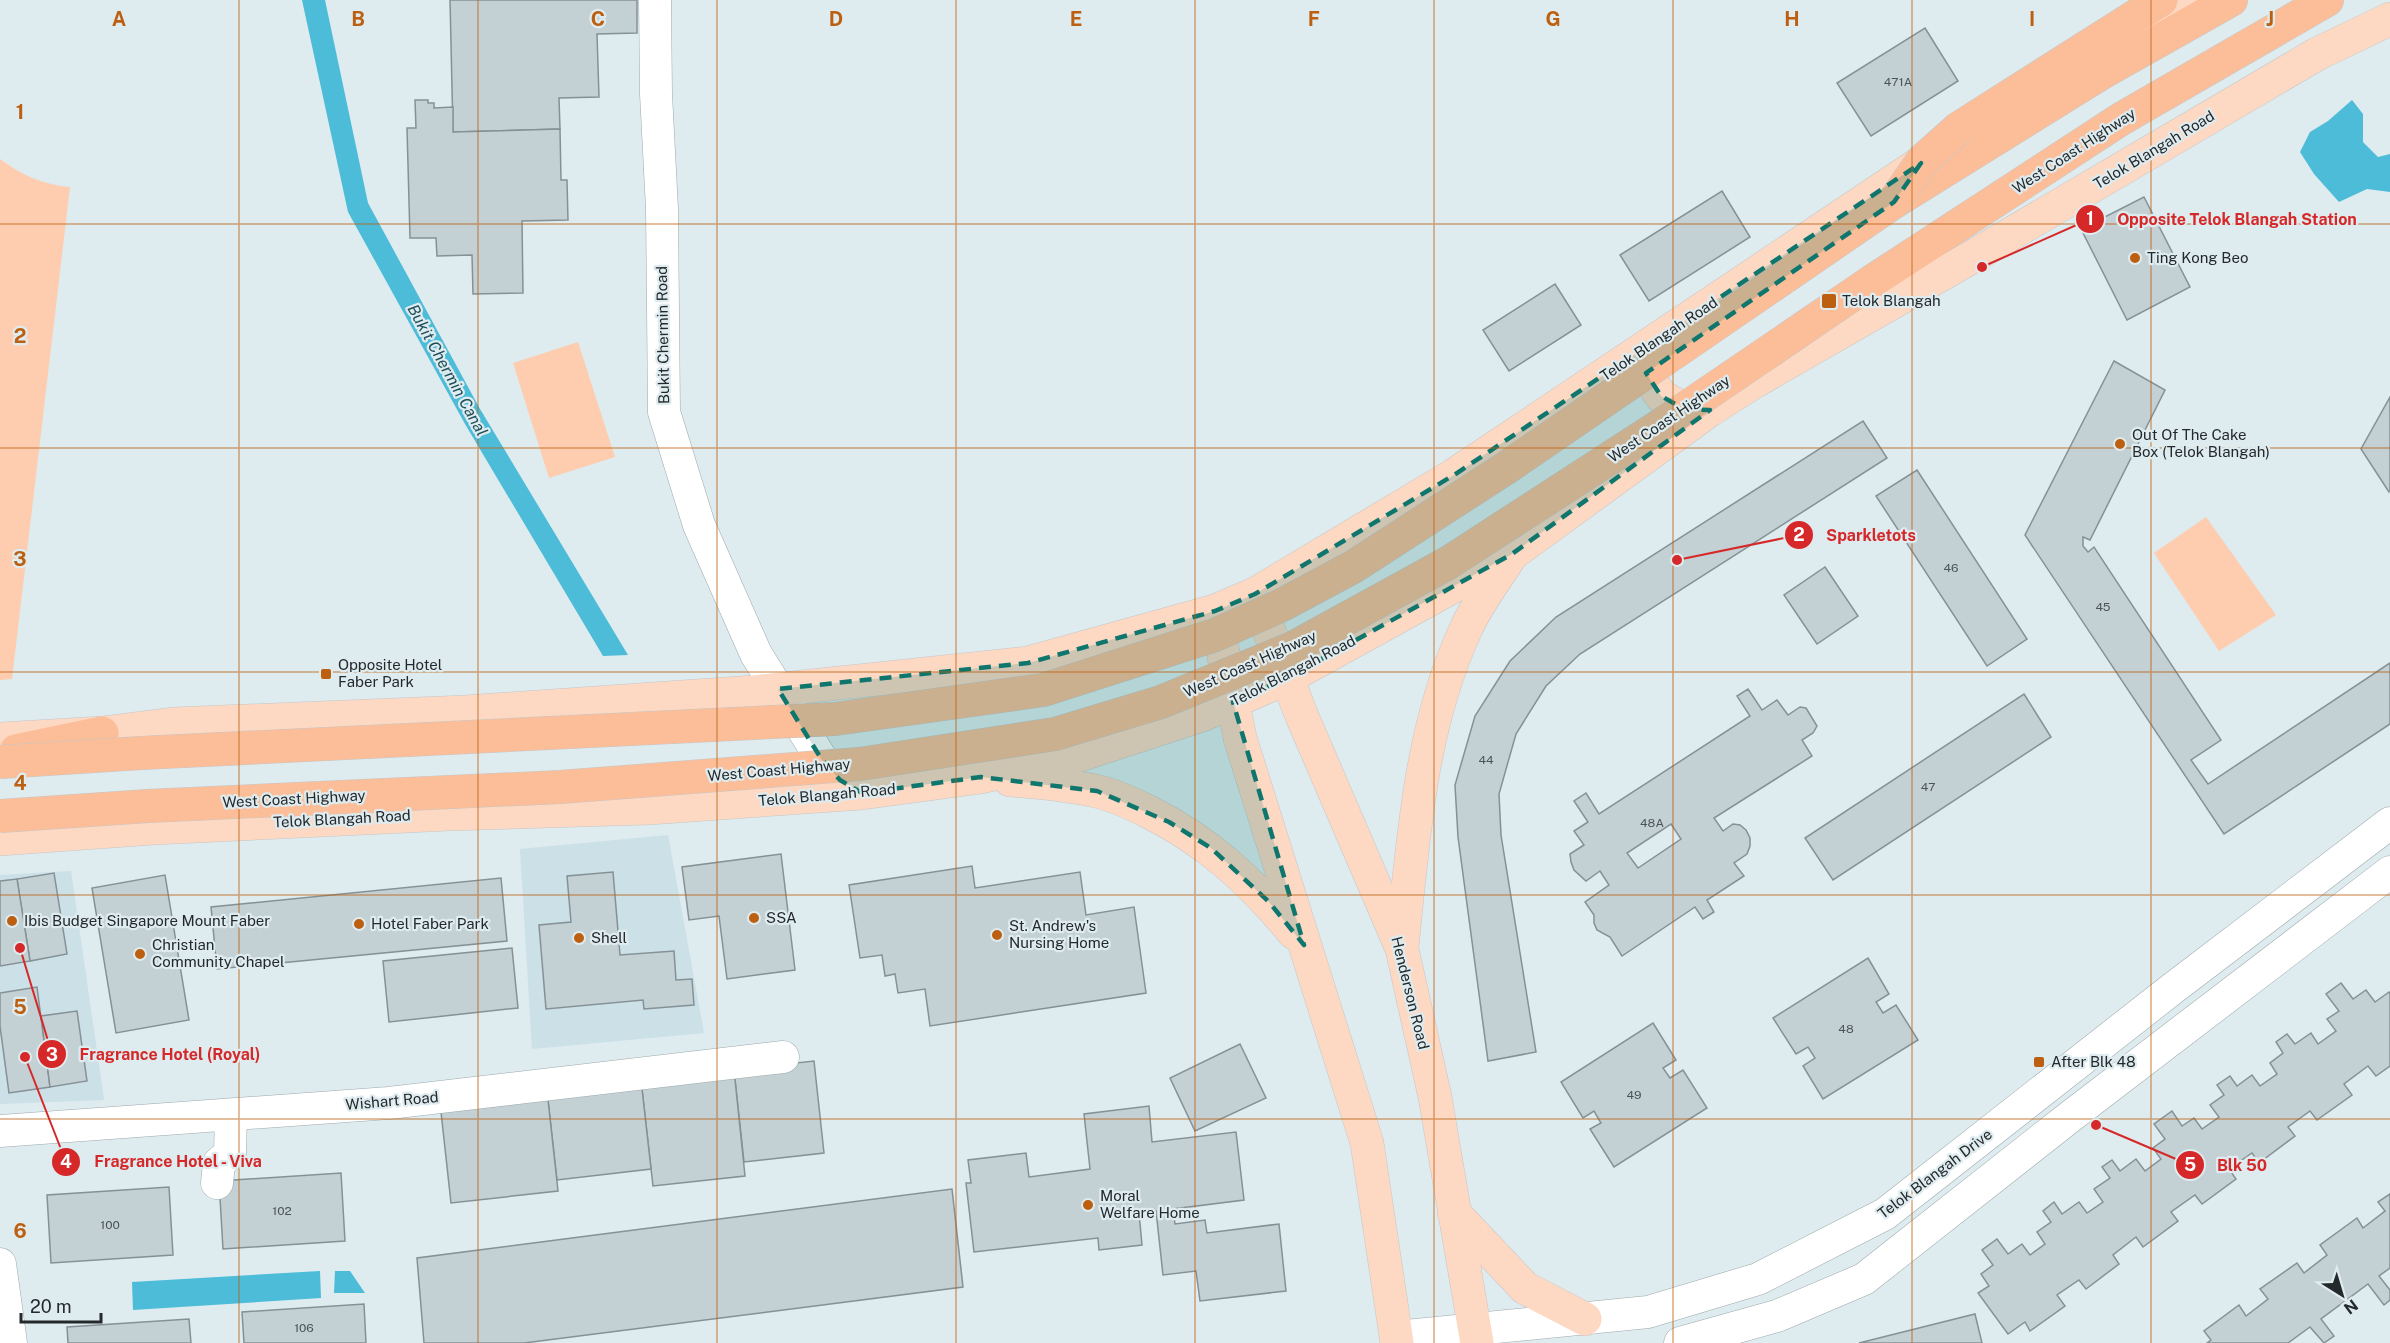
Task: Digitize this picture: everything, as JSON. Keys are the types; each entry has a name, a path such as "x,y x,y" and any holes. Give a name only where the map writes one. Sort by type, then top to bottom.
{"highway":[{"path":"1894,202 1923,160 1959,128 2161,0"},
{"path":"0,762 835,719 1043,690 1215,635 1282,605 1353,567 1506,468 1894,202 2100,74 2231,0"},
{"name":"West Coast Highway","path":"0,816 148,806 560,787 860,764 1055,734 1161,702 1293,648 1448,563 1654,430 1874,280 2121,119 2327,0"},
{"path":"0,754 102,733"}],"main road":[{"name":"Telok Blangah Road","path":"0,739 102,733 173,724 465,712 639,701 1028,663 1215,611 1255,594 1454,475 1979,124 2191,0"},
{"name":"Telok Blangah Road","path":"0,839 154,828 449,814 649,808 862,793 981,777 1080,755 1205,714 1287,678 1512,554 1710,410 1797,356 1958,266 2317,54 2390,19"},
{"path":"1645,349 1647,375 1661,396 1684,409 1710,410"},
{"path":"1402,948 1416,818 1434,717 1465,630 1512,554"},
{"name":"Henderson Road","path":"1255,594 1287,678 1402,948 1435,1096 1477,1336"},
{"path":"1215,611 1240,738 1367,1143 1397,1340"},
{"path":"981,777 1097,791 1132,804 1169,822 1211,848 1269,902 1304,945"},
{"path":"1454,1213 1525,1288 1585,1318"}],"street":[{"name":"Bukit Chermin Road","path":"655,0 656,94 662,209 664,412 699,525 756,654 822,760 840,780 862,793"},
{"name":"Telok Blangah Drive","path":"1397,1340 1477,1336 1585,1318 1648,1312 1758,1279 1886,1214 2172,989 2390,823"},
{"path":"1680,1343 1777,1316 1864,1279 2071,1116 2390,872"},
{"name":"Wishart Road","path":"0,1131 389,1103 783,1057"},
{"path":"217,1116 230,1154 218,1173"},
{"path":"0,1264 11,1343"}],"highlighted area":[{"path":"1921,163 1894,202 1646,373 1661,396 1684,409 1710,410 1512,554 1287,678 1233,702 1304,945 1269,902 1211,848 1169,822 1097,791 981,777 862,793 840,780 822,760 778,689 1028,663 1215,611 1255,594 1454,475"}],"shaded area":[{"path":"0,159 33,178 50,184 70,187 12,679 0,680"},
{"path":"578,342 615,457 549,478 513,363"},
{"path":"2206,517 2276,615 2219,651 2154,553"},
{"path":"668,835 704,1033 532,1049 520,849"},
{"path":"71,871 104,1100 0,1104 0,875"}],"water":[{"name":"Bukit Chermin Canal","path":"302,0 325,0 368,203 480,409 628,655 603,656 465,424 348,212"},
{"path":"2352,100 2363,114 2363,142 2378,157 2390,154 2390,192 2367,189 2339,202 2314,174 2300,152 2310,132 2328,121"},
{"path":"320,1271 321,1298 133,1310 132,1282"},
{"path":"335,1271 350,1271 365,1293 334,1293"}],"building":[{"path":"450,0 637,0 637,33 597,34 599,97 559,98 560,129 453,132"},
{"path":"1925,28 1958,81 1871,136 1837,83"},
{"path":"415,100 428,100 428,103 434,103 434,108 453,107 453,132 560,129 561,180 567,180 568,220 522,221 523,293 473,294 472,255 437,256 436,238 410,238 407,128 416,128"},
{"path":"1722,191 1750,237 1649,301 1620,255"},
{"name":"Ting Kong Beo","path":"2144,197 2190,287 2127,320 2081,229"},
{"path":"1555,284 1581,325 1509,371 1483,330"},
{"path":"2114,361 2165,390 2090,540 2083,537 2083,546 2088,552 2094,547 2221,740 2191,760 2208,784 2390,663 2390,724 2224,834 2025,535"},
{"path":"2390,397 2390,491 2389,492 2361,449"},
{"path":"1863,421 1887,458 1580,654 1546,686 1516,734 1499,794 1501,835 1536,1052 1488,1061 1458,837 1455,785 1475,716 1510,661 1556,617"},
{"path":"1917,470 2027,639 1987,666 1876,496"},
{"path":"1825,567 1858,616 1817,644 1784,595"},
{"path":"1748,689 1762,710 1777,700 1788,715 1800,707 1806,708 1817,726 1813,733 1802,740 1812,756 1714,818 1723,831 1733,824 1740,825 1750,838 1750,846 1747,854 1734,863 1744,876 1707,900 1714,912 1703,919 1695,907 1622,956 1610,937 1597,930 1594,915 1585,902 1609,885 1600,871 1586,881 1574,870 1571,862 1570,854 1584,845 1574,831 1588,822 1574,801 1586,793 1599,814 1750,716 1737,696","holes":["1671,824 1681,839 1638,868 1627,853"]},
{"path":"2024,694 2051,737 1833,880 1805,838"},
{"name":"SSA","path":"781,854 795,970 727,979 719,916 689,920 682,867"},
{"name":"St. Andrew's Nursing Home","path":"972,866 975,888 1080,872 1086,915 1134,907 1146,993 930,1026 925,989 898,993 895,974 885,976 882,955 860,958 849,885"},
{"name":"Shell","path":"613,872 620,955 674,951 676,980 692,979 694,1005 644,1009 643,1000 546,1009 539,925 571,922 567,876"},
{"path":"54,873 67,954 30,961 17,879"},
{"name":"Christian Community Chapel","path":"165,875 189,1020 116,1033 92,888"},
{"name":"Hotel Faber Park","path":"501,878 507,941 217,969 211,907"},
{"name":"Ibis Budget Singapore Mount Faber","path":"17,879 30,961 0,966 0,881"},
{"path":"512,948 518,1008 389,1022 383,961"},
{"path":"1868,958 1889,994 1876,1002 1883,1013 1896,1005 1918,1040 1823,1099 1803,1066 1815,1058 1808,1047 1796,1054 1773,1018"},
{"path":"2341,983 2353,999 2366,990 2375,1002 2389,992 2390,1066 2376,1076 2368,1066 2344,1084 2352,1095 2317,1120 2310,1111 2288,1127 2295,1136 2259,1163 2252,1153 2229,1169 2236,1179 2202,1204 2195,1195 2171,1212 2178,1221 2143,1247 2136,1237 2113,1255 2119,1264 2086,1289 2079,1280 2057,1295 2065,1306 2030,1331 2025,1322 2008,1334 1978,1293 1989,1286 1981,1274 1993,1265 1982,1250 1997,1239 2008,1254 2022,1244 2030,1255 2045,1244 2037,1232 2051,1222 2043,1211 2054,1202 2062,1214 2079,1202 2087,1213 2103,1202 2094,1189 2110,1178 2102,1167 2112,1160 2120,1171 2136,1159 2145,1171 2161,1159 2153,1148 2165,1139 2154,1124 2172,1111 2182,1126 2194,1118 2202,1129 2219,1117 2210,1105 2224,1095 2217,1085 2230,1076 2237,1086 2252,1075 2260,1086 2277,1074 2270,1063 2283,1053 2276,1042 2287,1034 2295,1044 2311,1033 2318,1044 2336,1031 2327,1019 2339,1011 2326,994"},
{"path":"37,987 50,1087 9,1093 0,1026 0,993"},
{"path":"77,1011 87,1081 50,1087 41,1016"},
{"path":"1653,1023 1676,1060 1663,1068 1670,1078 1683,1070 1707,1108 1614,1167 1590,1129 1601,1123 1594,1111 1583,1118 1561,1082"},
{"path":"1240,1044 1266,1098 1195,1131 1170,1078"},
{"path":"814,1061 824,1153 744,1162 734,1070"},
{"path":"734,1070 745,1176 653,1186 641,1080"},
{"path":"641,1080 651,1169 557,1180 547,1091"},
{"path":"547,1091 558,1191 451,1203 440,1103"},
{"name":"Moral Welfare Home","path":"1149,1106 1152,1142 1236,1132 1244,1200 1173,1209 1175,1224 1205,1220 1207,1233 1279,1224 1286,1291 1200,1301 1196,1271 1163,1275 1156,1211 1139,1213 1142,1245 1099,1250 1098,1238 974,1252 966,1183 971,1183 968,1160 1026,1153 1029,1177 1090,1169 1084,1114"},
{"path":"341,1173 345,1241 223,1249 219,1181"},
{"path":"169,1187 173,1255 51,1263 47,1195"},
{"path":"952,1189 963,1287 524,1343 424,1343 417,1258"},
{"path":"2390,1194 2390,1268 2379,1276 2390,1290 2390,1300 2384,1305 2368,1284 2321,1319 2334,1336 2324,1343 2310,1327 2288,1343 2207,1343 2211,1340 2204,1331 2239,1305 2246,1316 2268,1299 2260,1289 2297,1263 2304,1273 2327,1255 2320,1245 2357,1218 2363,1228 2385,1211 2378,1202"},
{"path":"364,1304 366,1343 244,1343 242,1312"},
{"path":"1975,1314 1982,1343 1859,1343"},
{"path":"189,1319 191,1343 68,1343 67,1327"}],"place":[{"name":"Ting Kong Beo","path":"2135,258"},
{"name":"Opposite Telok Blangah Station","path":"1982,267"},
{"name":"Telok Blangah","path":"1829,301"},
{"name":"Out Of The Cake Box (Telok Blangah)","path":"2120,444"},
{"name":"Sparkletots","path":"1677,560"},
{"name":"Opposite Hotel Faber Park","path":"326,674"},
{"name":"SSA","path":"754,918"},
{"name":"Ibis Budget Singapore Mount Faber","path":"12,921"},
{"name":"Hotel Faber Park","path":"359,924"},
{"name":"St. Andrew's Nursing Home","path":"997,935"},
{"name":"Shell","path":"579,938"},
{"name":"Fragrance Hotel (Royal)","path":"20,948"},
{"name":"Christian Community Chapel","path":"140,954"},
{"name":"Fragrance Hotel - Viva","path":"25,1057"},
{"name":"After Blk 48","path":"2039,1062"},
{"name":"Blk 50","path":"2096,1125"},
{"name":"Moral Welfare Home","path":"1088,1205"}]}
